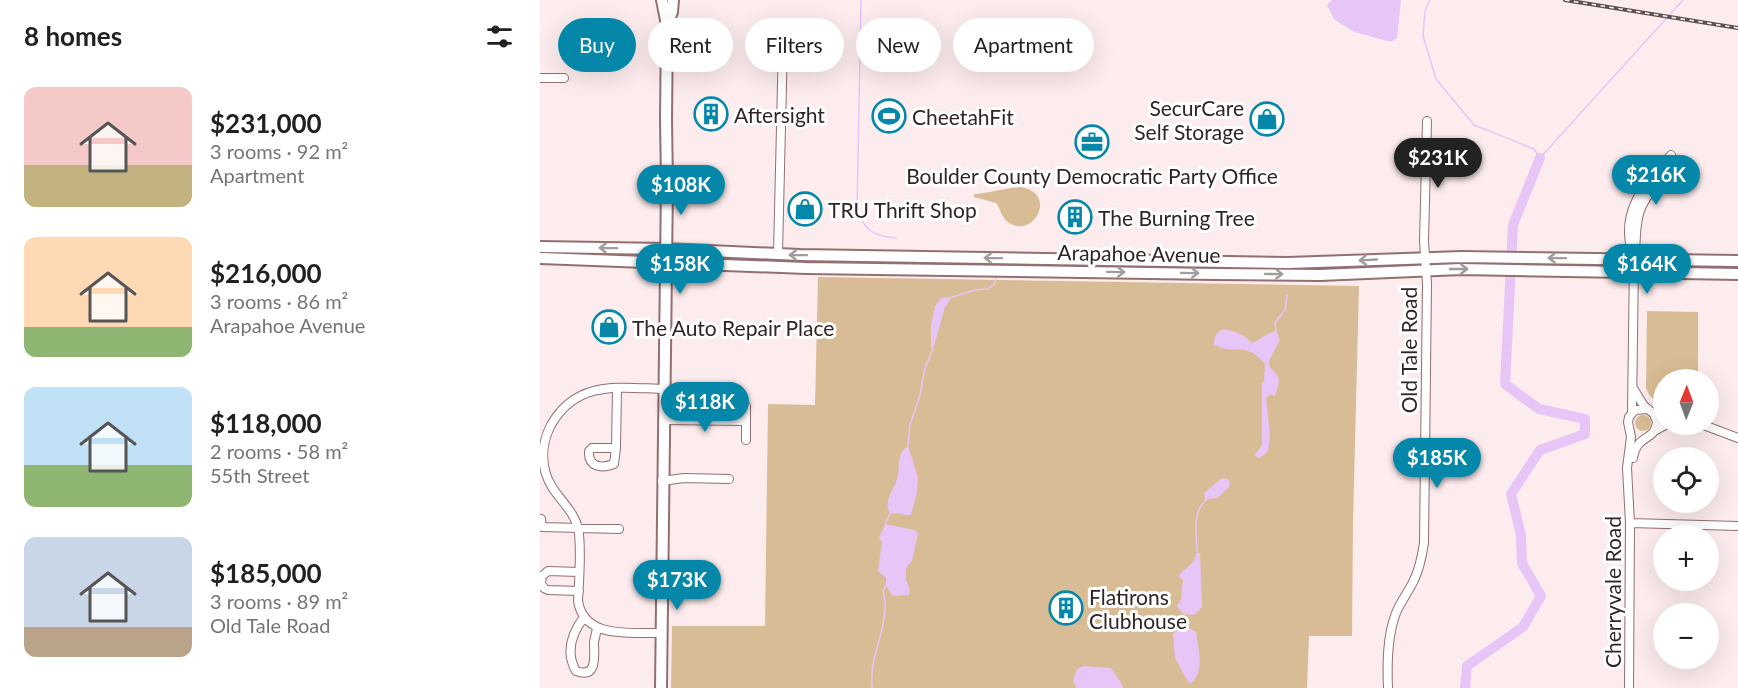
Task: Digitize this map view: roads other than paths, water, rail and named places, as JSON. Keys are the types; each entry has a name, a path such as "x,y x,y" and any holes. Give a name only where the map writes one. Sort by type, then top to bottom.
{"main road":[{"path":"662,0 666,18"},
{"path":"670,18 673,0"},
{"path":"661,688 667,72"},
{"name":"Arapahoe Avenue","path":"540,247 778,254 1288,263 1425,257 1738,261"},
{"name":"Arapahoe Avenue","path":"540,258 827,269 1289,275 1426,269 1492,269 1738,274"}],"street":[{"path":"778,254 782,72"},
{"path":"540,78 564,78"},
{"name":"Old Tale Road","path":"1388,688 1389,644 1392,628 1396,613 1415,578 1422,559 1424,543 1426,269 1424,241 1427,121"},
{"path":"1634,259 1630,246 1632,209 1639,194 1671,155 1665,172 1644,201 1639,213 1634,259 1632,413 1628,422 1630,431 1637,437 1647,437 1653,432"},
{"path":"1631,385 1641,402 1653,415"},
{"path":"662,633 625,632 597,628 584,617 579,609 578,528 570,511 551,486 541,460 549,430 563,408 585,393 607,388 665,389"},
{"path":"616,448 617,388"},
{"path":"746,406 746,440"},
{"path":"1632,413 1639,409 1651,412"},
{"path":"664,420 746,421"},
{"name":"Cherryvale Road","path":"1630,431 1628,468 1630,496"},
{"path":"1719,431 1738,438"},
{"name":"Cherryvale Road","path":"1629,688 1630,496 1633,454 1638,443 1647,437"},
{"path":"662,477 729,479"},
{"path":"541,519 542,527 619,529"},
{"path":"1630,523 1738,526"},
{"path":"579,572 548,572 542,576 540,583 548,590 579,591"},
{"path":"584,617 573,633 571,646 572,662 576,671 586,672 593,667 594,639 597,628"}],"waterway":[{"path":"861,0 857,211 864,224 872,232 896,238"},
{"path":"1430,0 1425,11 1423,36 1436,79 1474,125 1534,149 1540,158 1683,0"},
{"path":"1465,688 1467,666 1523,627 1541,596 1522,563 1521,535 1511,494 1540,450 1585,434 1585,419 1539,409 1505,384 1513,225 1540,158"},
{"path":"952,297 975,290 988,289 995,283 996,278"},
{"path":"1276,331 1275,323 1285,310 1287,295"},
{"path":"908,446 910,425 920,395 925,368 933,349"},
{"path":"1197,553 1196,521 1203,503"},
{"path":"885,524 890,514"},
{"path":"872,688 873,667 884,619 883,590 886,586"}],"railway":[{"path":"1565,0 1738,28"}],"place":[{"name":"Aftersight","path":"711,114"},
{"name":"CheetahFit","path":"889,116"},
{"name":"SecurCare Self Storage","path":"1267,119"},
{"name":"Boulder County Democratic Party Office","path":"1092,142"},
{"name":"TRU Thrift Shop","path":"805,209"},
{"name":"The Burning Tree","path":"1075,217"},
{"name":"The Auto Repair Place","path":"609,327"},
{"name":"Flatirons Clubhouse","path":"1066,608"}]}
